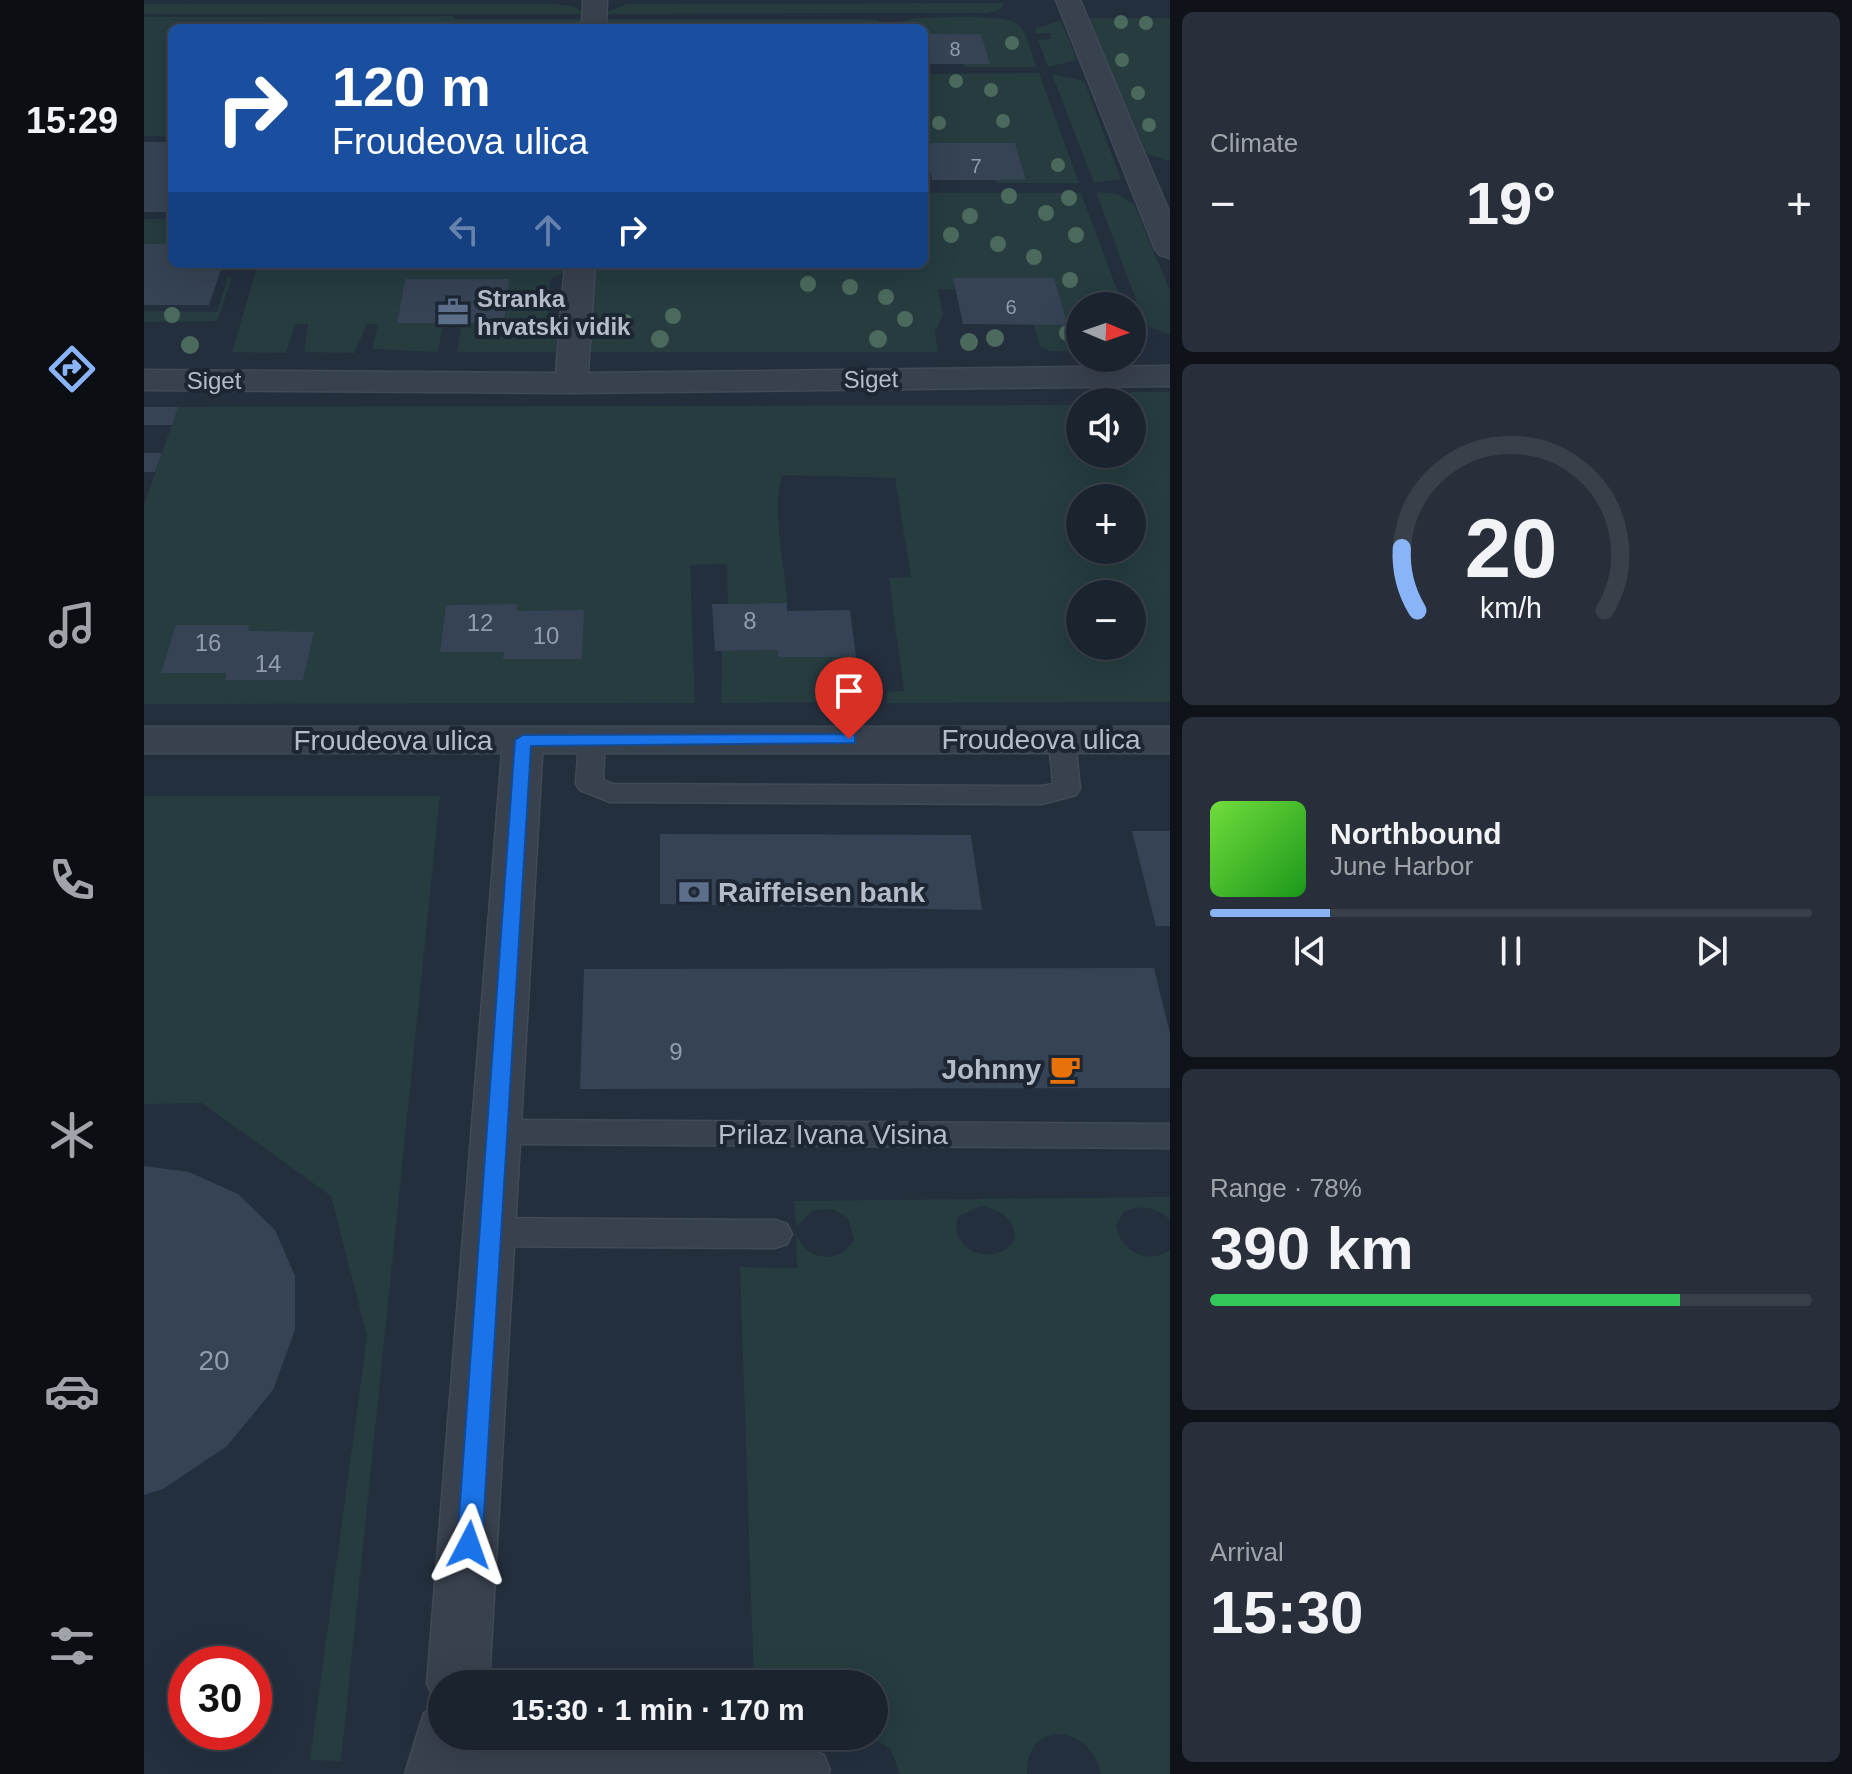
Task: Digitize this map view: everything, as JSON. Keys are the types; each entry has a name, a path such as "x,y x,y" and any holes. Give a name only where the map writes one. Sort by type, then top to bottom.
{"street":[{"path":"594,24 595,0"},
{"path":"1068,0 1170,249"},
{"path":"571,383 580,268"},
{"name":"Siget","path":"144,380 571,383 1170,376"},
{"name":"Froudeova ulica","path":"144,740 1170,740"},
{"path":"459,1670 523,740"}],"lane":[{"path":"592,740 589,784 610,793 1042,795 1067,789 1062,740"},
{"name":"Prilaz Ivana Visina","path":"497,1132 1170,1136"},
{"path":"490,1232 775,1234"},
{"path":"441,1758 809,1770"}],"green space":[{"path":"1004,3 999,10 987,13 602,14 627,4"},
{"path":"144,4 556,4 575,7 585,14 144,14"},
{"path":"144,17 588,19 587,24 168,24 168,136 144,136"},
{"path":"954,17 1012,21 1025,34 1036,67 964,67 964,64 989,64 981,34 928,34 928,24 891,24 916,18"},
{"path":"1088,18 1170,18 1170,161 1147,154"},
{"path":"601,19 878,20 878,24 600,24"},
{"path":"1061,21 1077,60 1048,67 1038,40 1051,39 1051,33 1036,33 1036,28"},
{"path":"1039,73 1079,183 997,183 996,180 1026,180 1015,143 928,143 928,74"},
{"path":"1052,74 1084,81 1121,179 1094,183"},
{"path":"1096,192 1117,194 1134,204 1170,291 1170,335 1151,328 1146,322 1146,292 1133,292"},
{"path":"928,193 1081,193 1118,292 1066,292 1066,317 1054,278 953,278 955,289 938,290 943,315 935,332 938,352 586,352 590,268 928,268"},
{"path":"144,219 168,219 168,244 144,244"},
{"path":"257,268 568,268 550,280 548,322 567,330 564,352 457,352 462,323 504,323 508,279 405,279 397,323 443,323 438,352 372,349 378,324 367,324 354,353 304,352 308,324 295,324 286,353 232,352"},
{"path":"228,277 232,277 217,321 144,322 144,311 217,312"},
{"path":"1066,324 1066,351 1050,351 1040,346 1034,325"},
{"path":"1146,392 1170,392 1170,702 887,703 887,692 904,691 889,578 911,577 895,478 782,475 778,521 787,603 728,603 727,564 690,565 695,703 144,704 144,505 178,407 1066,405 1066,468 1146,468","holes":["517,604 517,611 584,611 581,659 504,659 504,652 440,652 446,605"]},
{"path":"778,650 779,657 856,657 860,702 721,703 722,651"},
{"path":"144,796 440,796 341,1761 310,1760 367,1336 331,1196 202,1103 144,1104"},
{"path":"1170,1197 1170,1220 1154,1210 1137,1208 1124,1212 1116,1225 1123,1242 1136,1253 1153,1256 1170,1250 1170,1774 1101,1774 1086,1745 1060,1734 1048,1736 1037,1743 1030,1756 1027,1774 900,1774 888,1748 888,1670 754,1670 740,1267 797,1268 796,1234 807,1250 823,1256 840,1253 854,1240 848,1218 832,1209 813,1210 796,1226 794,1201","holes":["980,1206 1000,1212 1009,1220 1014,1232 1015,1239 1007,1248 997,1253 976,1252 960,1239 958,1217"]}],"building":[{"path":"928,34 981,34 990,64 928,64"},
{"path":"144,142 168,142 168,212 144,212"},
{"path":"928,143 1015,143 1026,180 932,180"},
{"path":"144,244 168,244 168,268 222,268 209,305 144,305"},
{"path":"953,278 1054,278 1066,318 1066,325 963,324"},
{"path":"405,279 509,279 504,323 397,323"},
{"path":"144,407 178,407 172,425 144,425"},
{"path":"144,453 162,453 155,472 144,472"},
{"path":"787,603 787,611 850,610 856,657 778,657 778,650 715,651 712,604"},
{"path":"517,604 517,611 584,610 582,659 503,659 504,652 440,652 446,605"},
{"path":"176,625 249,625 248,631 314,632 303,680 225,680 227,673 161,673"},
{"path":"1132,831 1170,831 1170,926 1156,926"},
{"path":"660,834 971,835 982,910 660,904"},
{"path":"1154,968 1170,1034 1170,1088 580,1089 584,969"},
{"path":"144,1166 189,1172 238,1194 275,1230 295,1276 295,1330 273,1390 227,1446 163,1489 144,1495"}],"place":[{"name":"Stranka hrvatski vidik","path":"453,312"},
{"name":"Raiffeisen bank","path":"694,892"},
{"name":"Johnny","path":"1065,1069"}],"route":[{"path":"469,1545 523,740 849,739"}]}
